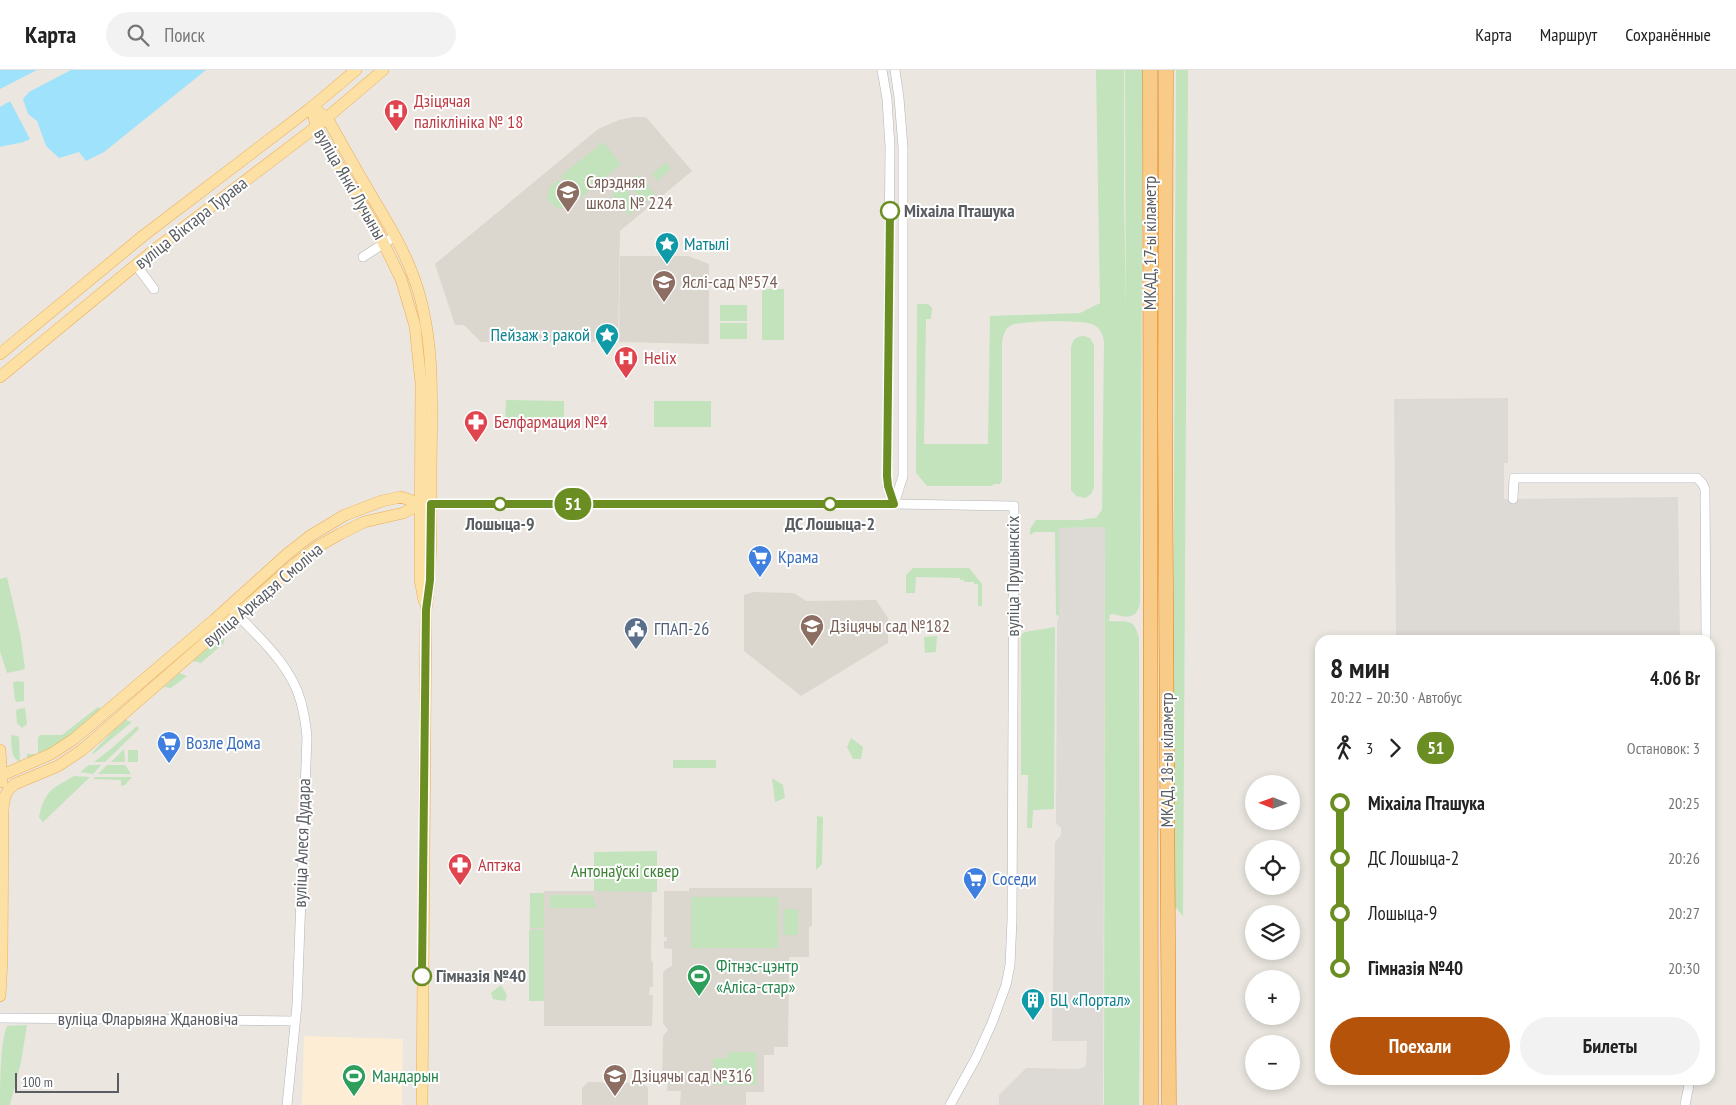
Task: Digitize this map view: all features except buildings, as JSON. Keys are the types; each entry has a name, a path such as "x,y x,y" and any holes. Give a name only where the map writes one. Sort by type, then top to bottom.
{"highway":[{"name":"МКАД, 17-ы кіламетр","path":"1150,70 1150,417"},
{"name":"МКАД, 17-ы кіламетр","path":"1165,416 1166,70"},
{"name":"МКАД, 18-ы кіламетр","path":"1165,416 1169,1105"},
{"name":"МКАД, 18-ы кіламетр","path":"1150,417 1151,1105"}],"main road":[{"name":"вуліца Віктара Турава","path":"0,354 143,236 312,107 356,70"},
{"name":"вуліца Віктара Турава","path":"0,377 136,265 316,127 383,70"},
{"name":"вуліца Янкі Лучыны","path":"312,107 326,118 395,236 414,278 421,301 426,326 431,382 426,504"},
{"name":"вуліца Янкі Лучыны","path":"312,107 316,127 384,243 401,279 415,326 421,383 430,580 426,610 422,1105"},
{"name":"вуліца Аркадзя Смоліча","path":"1,776 50,754 74,739 317,547 364,522 403,513 426,504"},
{"name":"вуліца Аркадзя Смоліча","path":"3,808 5,796 9,789 15,784 58,766 82,750 234,611"},
{"path":"0,750 3,808 0,996"}],"street":[{"path":"882,70 887,99 890,147 887,476 894,504"},
{"path":"894,70 899,98 903,147 903,476 894,504"},
{"path":"363,257 395,236"},
{"path":"136,265 154,289"},
{"path":"1513,499 1514,478 1697,478 1705,488 1706,635"},
{"name":"вуліца Прушынскіх","path":"426,504 894,504 1014,506 1012,920 1010,965 1006,984 992,1023 975,1062 950,1105"},
{"name":"вуліца Алеся Дудара","path":"234,611 284,667 301,700 305,719 306,737 297,1005 287,1105"},
{"name":"вуліца Фларыяна Ждановіча","path":"0,1018 295,1021"},
{"path":"1685,1105 1689,1085"}],"shaded area":[{"name":"Сярэдняя школа № 224","path":"646,117 692,171 620,231 618,342 481,342 464,325 455,325 435,264 598,129 619,120"},
{"name":"Яслі-сад №574","path":"620,256 688,256 709,264 709,344 619,342"},
{"path":"1508,398 1508,463 1504,463 1504,499 1678,497 1680,635 1396,635 1394,399"},
{"path":"1105,527 1103,1105 999,1105 999,1095 1026,1068 1079,1069 1086,1066 1087,1041 1052,1041 1055,842 1061,835 1061,828 1056,823 1059,528"},
{"name":"Дзіцячы сад №182","path":"753,592 794,593 806,601 876,600 888,618 888,643 801,696 744,651 744,595"},
{"path":"689,888 812,888 812,926 809,927 809,957 789,957 788,1047 774,1047 774,1055 764,1055 764,1092 746,1092 746,1105 680,1105 681,1091 667,1091 668,1083 662,1083 663,1036 668,1030 663,1023 663,973 672,966 672,949 664,948 664,941 667,941 667,937 664,937 664,891 689,891"},
{"name":"Гімназія №40","path":"544,891 652,891 651,959 653,964 653,987 650,987 649,995 653,995 652,1026 544,1026 544,1001 529,1001 530,893 544,893"},
{"path":"304,1036 403,1039 402,1105 302,1105"},
{"name":"Дзіцячы сад №316","path":"588,1082 642,1083 648,1088 648,1105 582,1105 582,1088"}],"green space":[{"path":"1096,70 1124,70 1126,313 1125,70 1143,70 1140,602 1135,614 1125,617 1110,614 1109,621 1129,622 1135,627 1139,638 1139,1105 1104,1105 1105,527 1059,528 1059,616 1056,615 1055,532 1035,532 1030,535 1030,529 1036,520 1084,520 1096,518 1102,510 1104,342 1099,329 1095,325 1086,323 1050,321 1016,324 1010,326 1005,331 1002,343 1002,480 1000,484 992,486 927,486 916,473 917,304 928,304 932,308 931,319 926,319 924,444 988,444 990,316 1080,313 1100,303"},
{"path":"1176,70 1188,70 1183,916 1172,903"},
{"path":"603,142 621,164 579,199 561,176"},
{"path":"666,162 671,169 657,181 652,174"},
{"path":"639,175 655,194 644,203 629,184"},
{"path":"558,180 576,202 568,209 556,208 547,199 549,188"},
{"path":"623,185 640,206 629,215 612,195"},
{"path":"762,289 784,289 784,340 762,340"},
{"path":"720,305 747,305 747,321 720,321"},
{"path":"720,323 747,323 747,339 720,339"},
{"path":"1084,336 1090,338 1094,345 1094,488 1091,494 1085,498 1076,496 1071,490 1071,348 1075,339"},
{"path":"506,400 564,401 564,427 505,427"},
{"path":"654,401 711,401 711,427 654,427"},
{"path":"913,568 969,568 982,584 982,606 978,606 978,584 964,582 960,578 916,577 915,593 906,593 906,575"},
{"path":"7,577 20,633 25,668 7,673 0,651 0,579"},
{"path":"1055,627 1054,809 1033,810 1032,828 1027,828 1028,775 1021,775 1021,638 1025,632"},
{"path":"222,636 224,643 201,663 193,661"},
{"path":"937,636 936,652 925,653 924,637"},
{"path":"179,673 187,676 171,688 164,687"},
{"path":"16,681 24,682 24,701 17,702 15,700 13,683"},
{"path":"98,707 104,710 63,743 27,762 27,754 38,754 38,738 40,735 62,735"},
{"path":"25,708 27,724 22,728 17,723 16,711"},
{"path":"126,720 132,722 92,755 114,730"},
{"path":"137,726 139,729 105,762 94,762 112,748"},
{"path":"11,735 19,737 20,762 13,754"},
{"path":"851,738 863,747 861,759 853,759 847,747"},
{"path":"124,749 125,762 111,762"},
{"path":"128,750 138,750 138,762 128,762"},
{"path":"673,760 716,760 716,768 673,768"},
{"path":"89,765 101,765 93,774 80,772"},
{"path":"107,765 125,765 131,774 98,774"},
{"path":"74,776 90,777 43,822 39,817 41,808 50,791"},
{"path":"95,777 132,777 125,785 121,786 121,780 93,779"},
{"path":"772,778 783,785 785,798 775,802"},
{"path":"817,816 823,817 822,864 816,870"},
{"name":"Антонаўскі сквер","path":"657,851 657,892 594,891 594,852"},
{"path":"530,893 544,893 544,928 530,928"},
{"path":"550,895 592,895 597,908 550,908"},
{"path":"691,897 778,897 778,948 691,948"},
{"path":"783,909 798,909 798,935 783,935"},
{"path":"529,930 544,930 544,1001 529,1001"},
{"path":"501,985 507,995 505,1001 493,999 491,993"},
{"path":"27,1025 21,1062 10,1105 0,1105 2,1053 7,1026"},
{"path":"729,1052 756,1052 756,1085 713,1085 713,1058 728,1058"}],"water":[{"path":"0,70 37,70 0,89"},
{"path":"71,70 206,70 104,152 86,161 79,152 59,158 46,146 37,121 28,114 23,99 29,92"},
{"path":"10,101 30,139 0,147 0,107"}],"bus line":[{"name":"51","path":"422,976 426,610 430,580 431,504 894,504 887,476 890,211"}],"place":[{"name":"Дзіцячая паліклініка № 18","path":"396,132"},
{"name":"Міхаіла Пташука","path":"890,211"},
{"name":"Сярэдняя школа № 224","path":"568,213"},
{"name":"Матылі","path":"667,265"},
{"name":"Яслі-сад №574","path":"664,303"},
{"name":"Пейзаж з ракой","path":"607,356"},
{"name":"Helix","path":"626,379"},
{"name":"Белфармация №4","path":"476,443"},
{"name":"Лошыца-9","path":"500,504"},
{"name":"ДС Лошыца-2","path":"830,504"},
{"name":"Крама","path":"760,578"},
{"name":"Дзіцячы сад №182","path":"812,647"},
{"name":"ГПАП-26","path":"636,650"},
{"name":"Возле Дома","path":"169,764"},
{"name":"Аптэка","path":"460,886"},
{"name":"Соседи","path":"975,900"},
{"name":"Гімназія №40","path":"422,976"},
{"name":"Фітнэс-цэнтр «Аліса-стар»","path":"699,997"},
{"name":"БЦ «Портал»","path":"1033,1021"},
{"name":"Мандарын","path":"354,1097"},
{"name":"Дзіцячы сад №316","path":"615,1097"}]}
